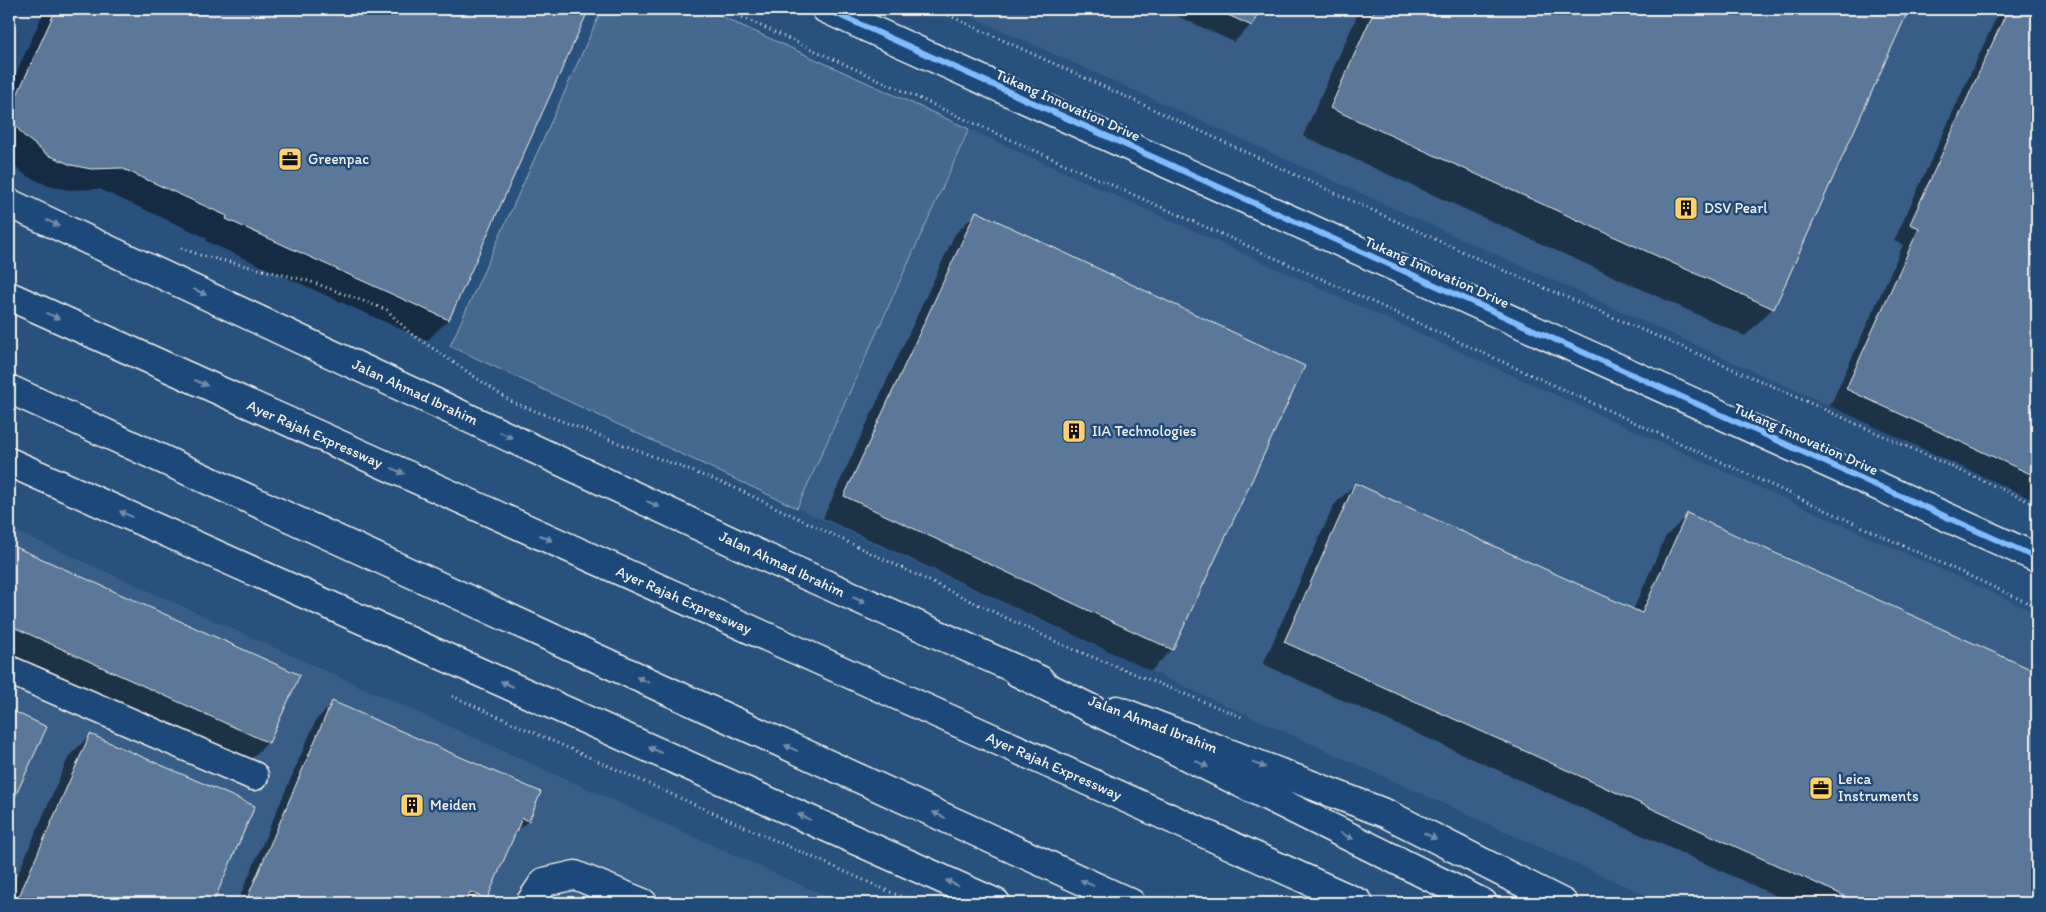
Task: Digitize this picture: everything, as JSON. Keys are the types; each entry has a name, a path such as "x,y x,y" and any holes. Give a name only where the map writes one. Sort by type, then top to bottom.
{"main road":[{"name":"Tukang Innovation Drive","path":"826,9 2037,558"},
{"name":"Jalan Ahmad Ibrahim","path":"9,203 767,558 1017,672 1387,814 1563,903"},
{"name":"Ayer Rajah Expressway","path":"9,296 1359,903"},
{"path":"9,389 1131,903"},
{"path":"9,462 996,903"},
{"path":"9,670 254,776"},
{"path":"1017,672 1483,903"},
{"path":"530,903 544,882 575,875 643,903"}],"path":[{"path":"724,9 1344,289 2037,607"},
{"path":"935,9 1487,263 1770,385 2037,505"},
{"path":"172,244 200,254 309,281 387,310 410,333 512,402 733,487 1065,646 1242,717"}],"shaded area":[{"path":"602,9 705,9 969,129 797,508 450,346"},
{"path":"954,9 2037,9 2037,500 1795,390"},
{"path":"969,129 2037,613 2037,903 1663,903 1192,690 797,508"},
{"path":"9,528 841,903 9,903"}],"building":[{"name":"Greenpac","path":"56,9 589,9 449,320 226,219 227,216 121,168 91,169 71,165 46,154 23,135 9,117 9,113"},
{"path":"1215,9 1260,9 1252,26"},
{"name":"DSV Pearl","path":"1375,9 1909,9 1774,309 1330,108"},
{"path":"2008,9 2037,9 2037,477 1846,389 1919,228 1910,224"},
{"name":"IIA Technologies","path":"976,211 1305,366 1173,650 844,496"},
{"name":"Leica Instruments","path":"1355,483 1642,613 1687,513 2037,672 2037,903 1860,903 1284,642"},
{"path":"9,544 300,675 269,743 9,625"},
{"name":"Meiden","path":"332,701 541,792 529,821 522,818 487,899 470,892 465,903 245,903"},
{"path":"9,709 47,727 9,810"},
{"path":"90,734 255,806 213,903 16,903"}],"cycle path":[{"path":"826,9 2037,558"}],"place":[{"name":"Greenpac","path":"290,159"},
{"name":"DSV Pearl","path":"1686,208"},
{"name":"IIA Technologies","path":"1074,431"},
{"name":"Leica Instruments","path":"1821,788"},
{"name":"Meiden","path":"412,805"}]}
